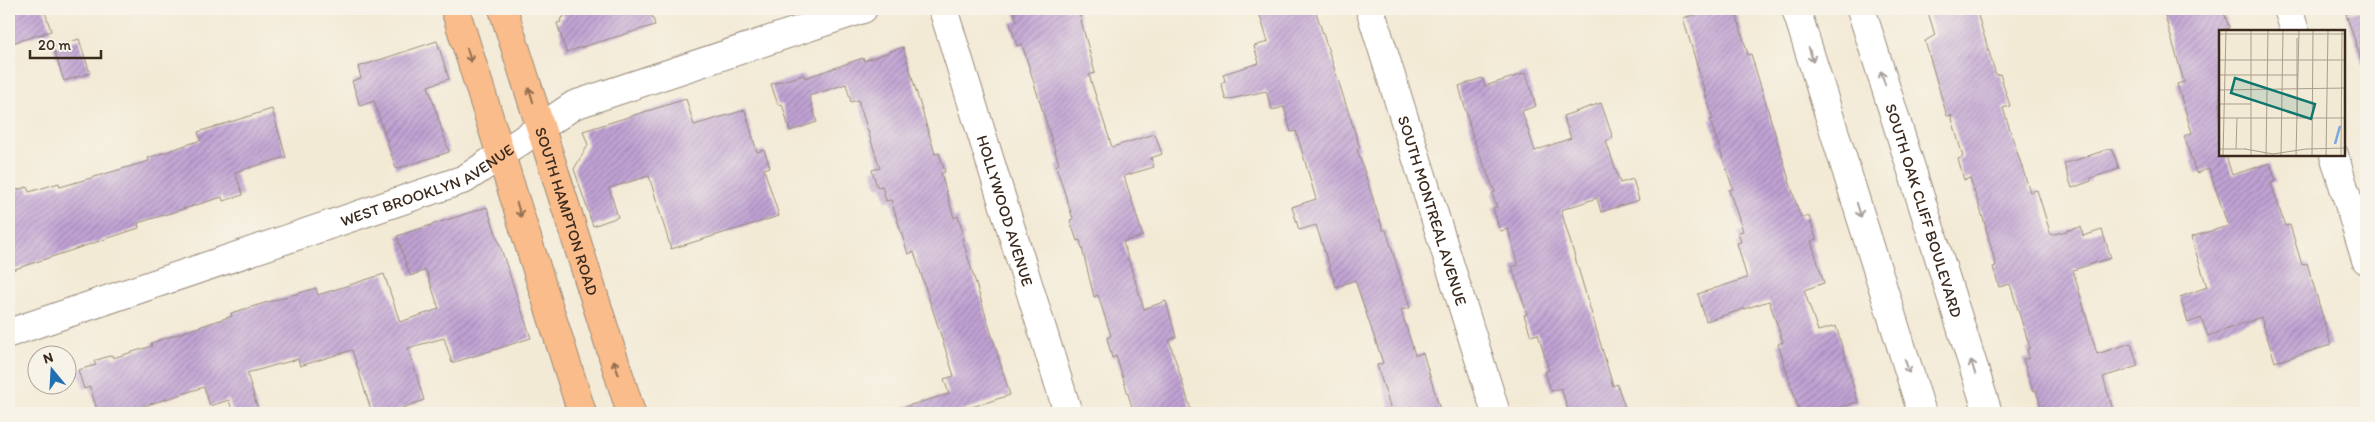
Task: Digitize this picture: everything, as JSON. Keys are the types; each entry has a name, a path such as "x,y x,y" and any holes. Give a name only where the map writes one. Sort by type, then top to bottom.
{"main road":[{"path":"455,9 582,413"},
{"name":"SOUTH HAMPTON ROAD","path":"504,9 631,413"}],"street":[{"name":"WEST BROOKLYN AVENUE","path":"9,333 362,216 466,179 574,105 863,9"},
{"name":"HOLLYWOOD AVENUE","path":"943,9 1068,413"},
{"name":"SOUTH MONTREAL AVENUE","path":"1370,9 1496,413"},
{"path":"1796,9 1922,413"},
{"name":"SOUTH OAK CLIFF BOULEVARD","path":"1861,9 1988,413"},
{"path":"2288,9 2295,30"},
{"path":"2334,156 2366,260"}],"building":[{"path":"9,9 44,9 51,31 9,44"},
{"path":"562,9 650,9 655,25 566,52 557,23 561,22 560,19 564,17"},
{"path":"1013,9 1078,9 1095,73 1089,75 1112,147 1155,134 1162,154 1151,158 1154,167 1124,176 1143,236 1123,242 1144,309 1166,301 1176,337 1169,340 1192,413 1134,413 1116,356 1112,358 1107,338 1111,336 1098,295 1094,297 1080,240 1077,241 1070,220 1073,219 1056,166 1059,164 1022,44 1017,46 1010,23 1017,21"},
{"path":"1258,9 1315,9 1360,148 1357,149 1383,230 1386,230 1410,308 1401,310 1415,355 1423,353 1441,413 1392,413 1377,365 1383,363 1355,280 1336,287 1316,225 1299,230 1292,207 1316,199 1296,131 1291,132 1284,107 1272,110 1266,91 1226,100 1221,83 1225,81 1223,74 1259,63 1254,46 1268,42"},
{"path":"1715,9 1735,9 1748,55 1751,54 1799,213 1802,218 1809,216 1816,239 1811,241 1824,283 1804,290 1818,331 1836,326 1858,402 1821,413 1800,413 1778,344 1783,342 1769,301 1706,321 1698,294 1747,278 1737,243 1741,242 1738,232 1743,231 1729,190 1733,189 1710,120 1713,119 1683,18"},
{"path":"1927,9 1976,9 1996,75 2000,74 2010,106 2003,108 2030,192 2037,190 2051,235 2081,227 2083,236 2102,230 2111,258 2073,270 2097,354 2131,343 2138,366 2103,377 2114,413 2043,413 2036,390 2033,391 2023,359 2029,358 2027,349 2030,348 2010,284 1999,287 1993,267 1996,266 1970,178 1964,180 1958,159 1963,157 1951,115 1947,116 1925,41 1935,35"},
{"path":"2163,9 2223,9 2229,28 2219,30 2219,156 2226,156 2232,175 2270,163 2276,181 2271,183 2285,226 2290,225 2302,265 2307,263 2331,345 2275,362 2261,317 2208,336 2201,318 2188,323 2180,297 2207,287 2191,237 2228,226 2209,169 2196,173 2184,136 2192,133 2177,84 2184,82"},
{"path":"2366,9 2366,64 2363,65 2346,14"},
{"path":"79,39 90,73 64,81 53,47"},
{"path":"437,41 449,79 428,86 449,152 396,169 374,101 360,106 352,81 361,78 358,67"},
{"path":"903,47 935,154 939,153 945,172 941,173 954,218 958,216 964,237 962,238 1010,395 953,413 900,413 900,408 949,394 944,379 954,376 914,252 908,254 891,200 886,201 882,186 877,187 872,170 880,168 858,100 851,102 846,84 809,96 817,122 790,131 782,104 778,105 771,84 804,75 805,78 863,58 864,61"},
{"path":"1526,73 1536,106 1522,111 1535,151 1571,138 1563,116 1601,103 1613,138 1606,141 1620,183 1633,179 1639,200 1601,212 1597,198 1561,210 1613,386 1617,384 1627,413 1569,413 1561,388 1551,391 1545,371 1549,370 1538,334 1531,336 1524,315 1527,314 1512,267 1518,265 1508,229 1500,231 1493,208 1497,207 1492,193 1495,192 1473,138 1459,86 1482,78 1485,86"},
{"path":"686,99 694,125 745,110 757,152 764,150 770,167 764,169 779,216 671,249 649,176 609,188 618,217 593,226 574,169 588,145 583,131"},
{"path":"272,109 286,157 235,172 243,195 223,201 222,197 138,223 139,228 9,271 9,192 27,187 29,192 59,183 60,187 149,161 148,158 201,140 198,132"},
{"path":"2112,148 2119,169 2091,178 2091,181 2072,188 2064,164"},
{"path":"487,207 531,338 452,363 444,338 408,348 424,400 389,413 372,413 352,350 300,366 298,359 247,373 259,413 233,413 229,400 210,406 204,387 122,413 98,413 90,387 84,389 78,370 96,365 94,361 112,355 113,358 152,346 151,343 232,316 231,313 316,288 318,295 384,274 400,322 439,309 426,270 410,276 397,236"}]}
